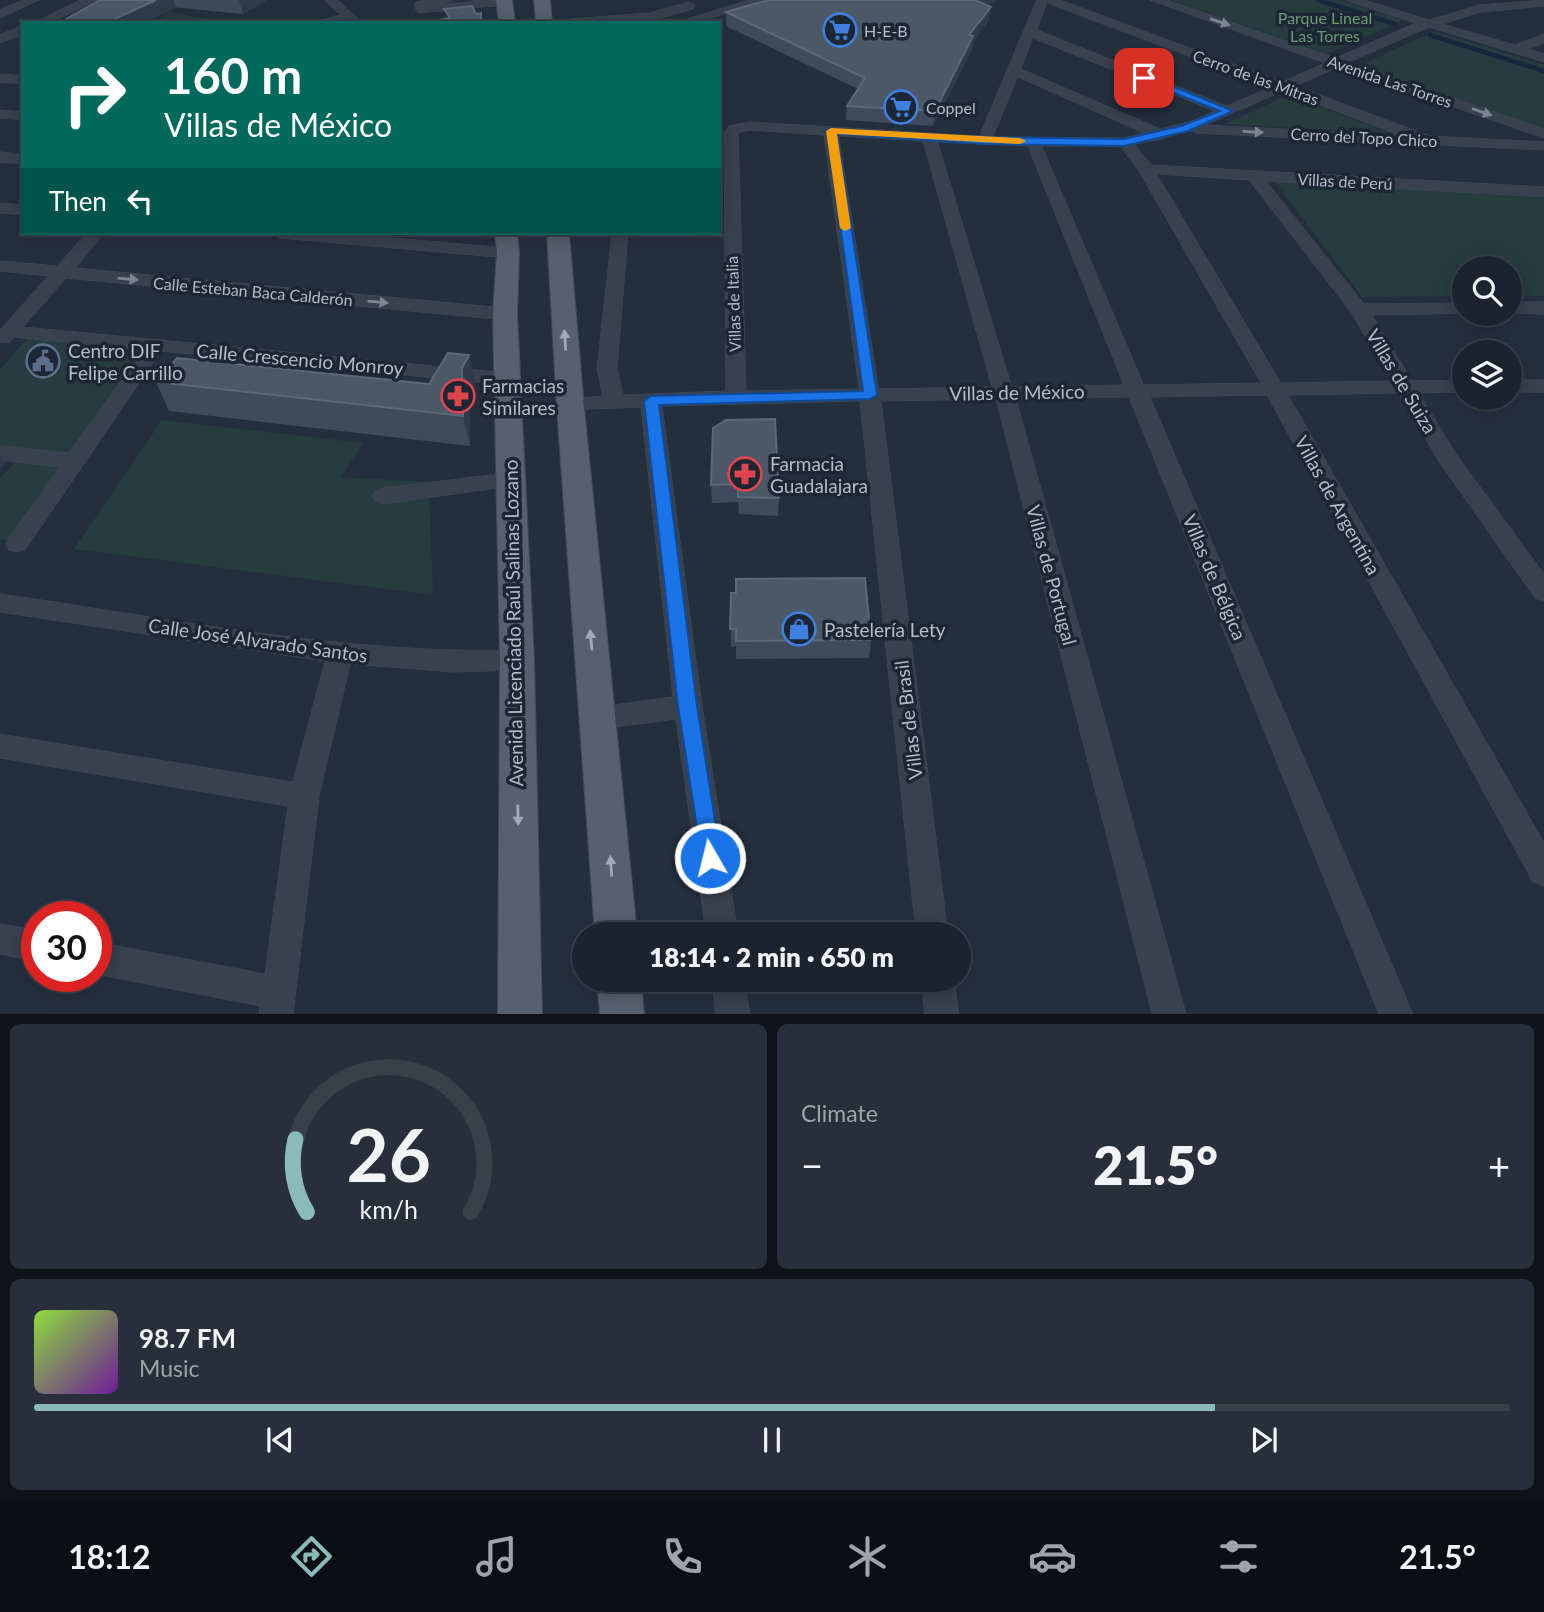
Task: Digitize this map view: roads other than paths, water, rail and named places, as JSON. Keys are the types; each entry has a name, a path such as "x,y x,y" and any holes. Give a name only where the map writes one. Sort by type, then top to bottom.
{"main road":[{"path":"504,0 506,21"},
{"path":"542,0 544,21"},
{"path":"558,235 569,404 615,922"},
{"name":"Avenida Licenciado Raúl Salinas Lozano","path":"507,243 505,314 517,660 520,1013"},
{"path":"620,992 622,1013"}],"street":[{"path":"0,14 33,0"},
{"path":"44,21 91,0"},
{"path":"331,0 353,19"},
{"path":"447,0 420,6 424,10 504,0"},
{"path":"688,21 762,0"},
{"path":"984,141 1043,0"},
{"name":"Cerro de las Mitras","path":"1049,0 1425,139"},
{"name":"Avenida Las Torres","path":"1156,0 1544,134"},
{"path":"1352,0 1544,58"},
{"path":"831,131 984,141 1124,142 1185,129 1401,33 1480,9 1544,2"},
{"path":"1461,3 1480,9"},
{"path":"597,21 652,17 689,6"},
{"path":"721,22 777,6"},
{"path":"730,9 744,15"},
{"path":"0,40 21,31"},
{"path":"1030,32 1228,111"},
{"path":"1517,50 1544,38"},
{"path":"1015,71 1162,135"},
{"path":"0,78 21,80"},
{"path":"0,114 21,116"},
{"name":"Villas de Italia","path":"736,397 725,178 731,133 734,129 750,126 831,131"},
{"name":"Cerro del Topo Chico","path":"1185,129 1544,146"},
{"name":"Villas de Brasil","path":"831,131 870,395 931,922"},
{"name":"Villas de Portugal","path":"929,138 1004,392 1169,1013"},
{"name":"Villas de Bélgica","path":"1033,142 1396,1013"},
{"name":"Villas de Argentina","path":"1124,142 1146,169 1544,872"},
{"path":"0,157 21,159"},
{"name":"Villas de Perú","path":"1146,169 1544,192"},
{"name":"Villas de Suiza","path":"1254,176 1359,310 1448,458 1544,592"},
{"path":"0,208 21,210"},
{"path":"6,330 94,235"},
{"path":"325,235 507,243"},
{"path":"614,402 607,369 620,235"},
{"name":"Calle Esteban Baca Calderón","path":"0,266 505,314"},
{"path":"1522,309 1544,308"},
{"path":"1359,310 1452,309"},
{"name":"Calle Crescencio Monroy","path":"6,330 507,379"},
{"path":"17,544 156,345"},
{"name":"Villas de México","path":"569,404 736,397 1452,386"},
{"path":"1522,387 1541,389"},
{"path":"651,401 688,706 720,922"},
{"path":"0,453 75,461"},
{"path":"383,496 510,480"},
{"name":"Calle José Alvarado Santos","path":"0,603 340,653 454,662 517,660"},
{"path":"112,962 278,1003 304,796 340,653"},
{"path":"599,718 688,706"},
{"path":"0,746 304,796"},
{"path":"0,939 21,943"},
{"path":"730,992 733,1013"},
{"path":"939,992 942,1013"}],"waterway":[{"path":"1318,0 1395,24"},
{"path":"1430,35 1544,71"}],"place":[{"name":"H-E-B","path":"840,30"},
{"name":"Coppel","path":"901,107"},
{"name":"Centro DIF Felipe Carrillo","path":"43,361"},
{"name":"Farmacias Similares","path":"458,396"},
{"name":"Farmacia Guadalajara","path":"745,474"},
{"name":"Pastelería Lety","path":"799,629"}],"park label":[{"name":"Parque Lineal Las Torres","path":"1325,26"}]}
